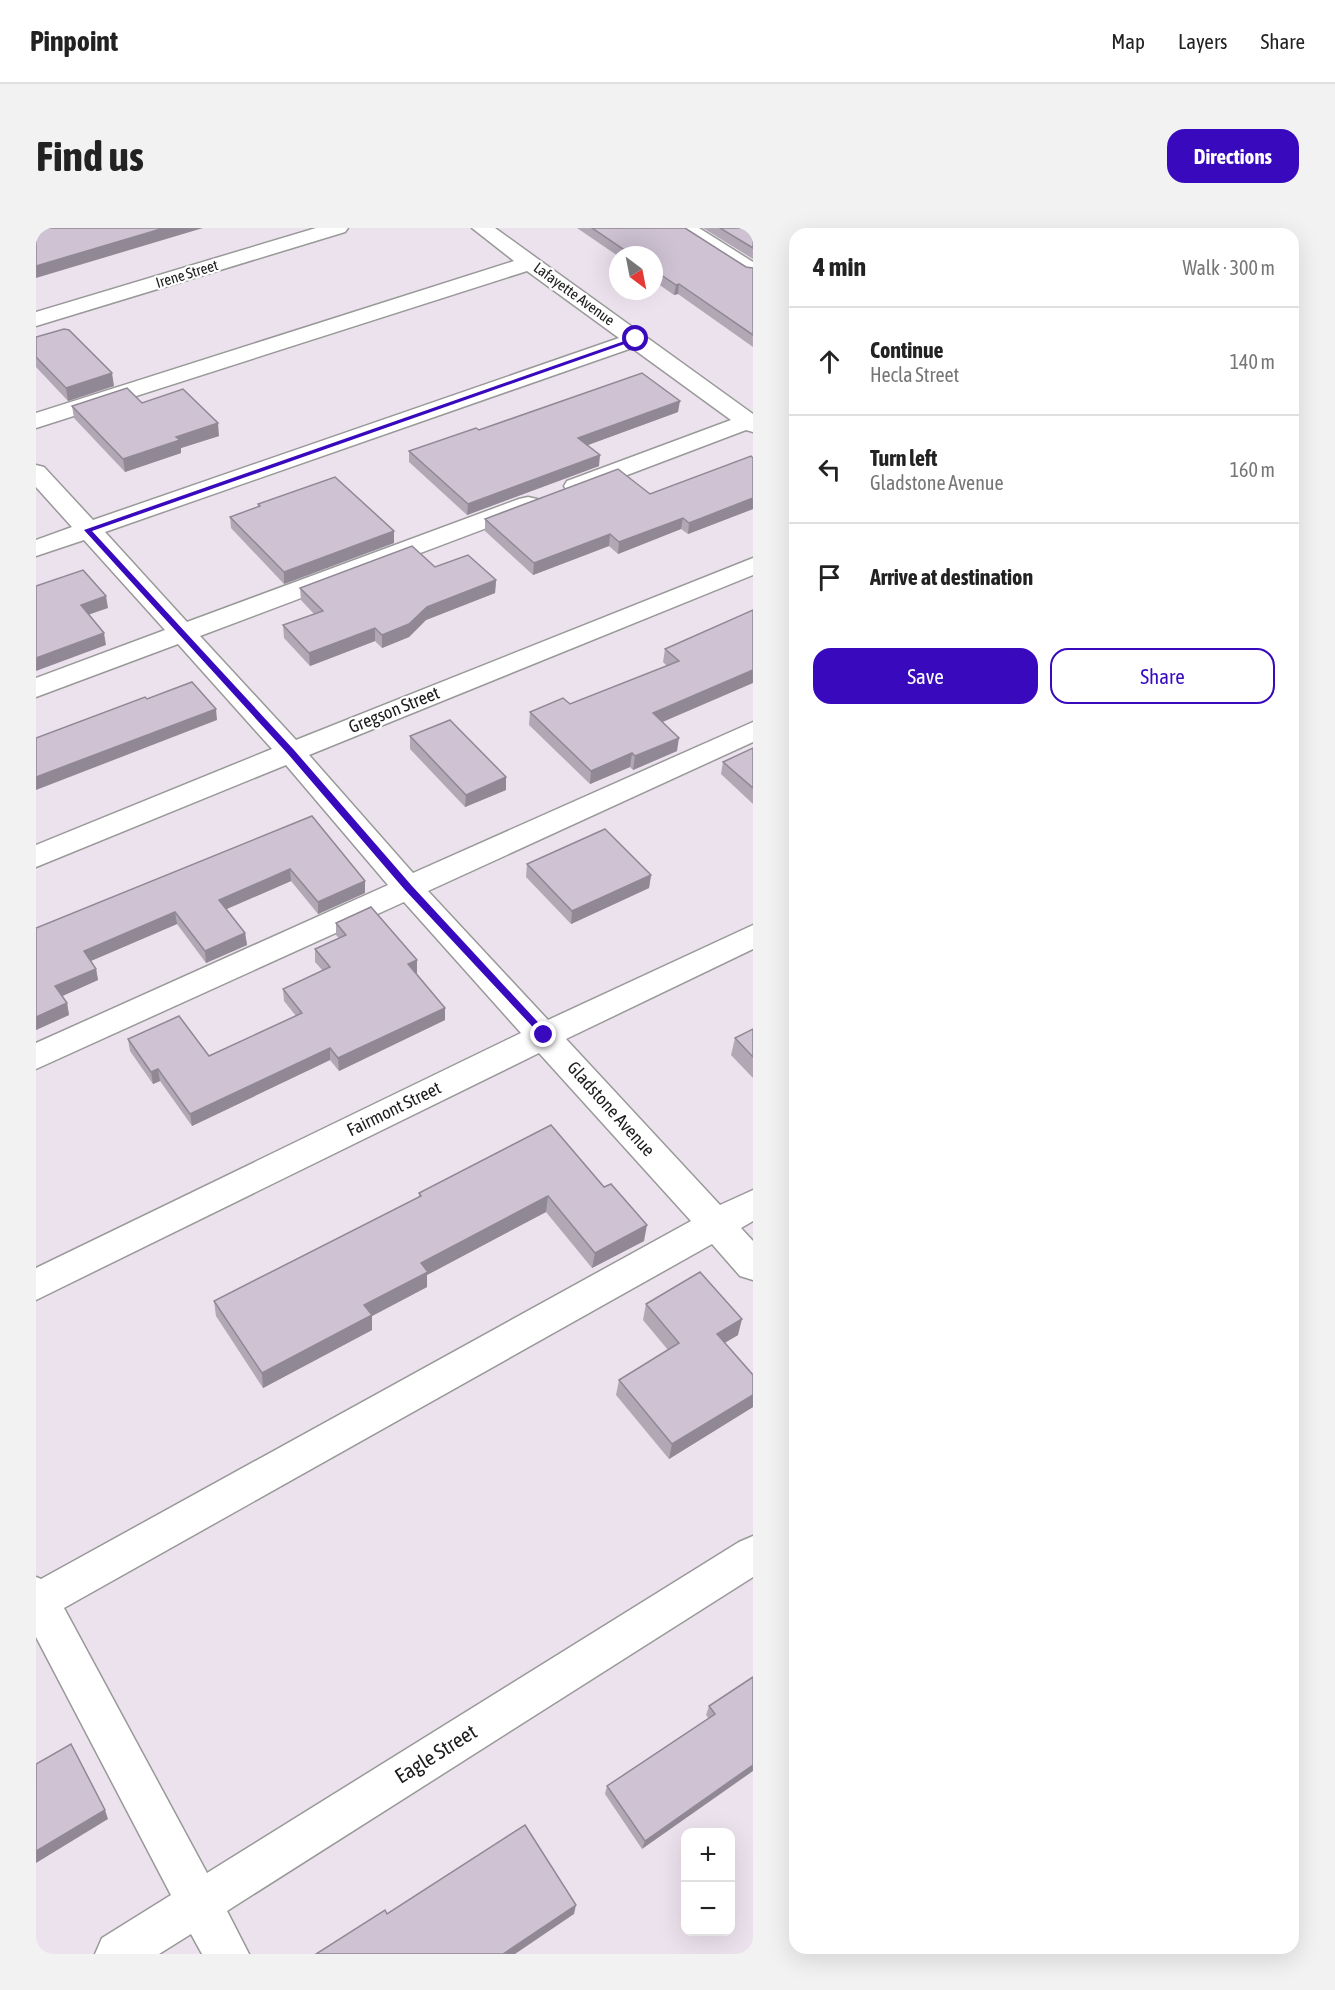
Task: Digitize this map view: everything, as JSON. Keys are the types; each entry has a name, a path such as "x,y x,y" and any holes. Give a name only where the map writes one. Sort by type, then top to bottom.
{"street":[{"name":"Irene Street","path":"36,319 338,228"},
{"name":"Lafayette Avenue","path":"482,228 751,423"},
{"path":"685,228 753,271"},
{"path":"36,421 530,263"},
{"path":"36,548 636,339"},
{"path":"36,688 751,423"},
{"name":"Gladstone Avenue","path":"36,472 291,752 408,888 753,1265"},
{"name":"Gregson Street","path":"36,857 753,566"},
{"path":"36,1057 753,731"},
{"name":"Fairmont Street","path":"36,1285 544,1035 753,936"},
{"path":"226,1954 37,1598 753,1204"},
{"name":"Eagle Street","path":"118,1954 753,1555"}],"building":[{"path":"36,228 164,228 36,266"},
{"path":"592,228 685,228 746,267 753,268 753,335 679,284 676,285 663,276 663,246 619,246"},
{"path":"720,228 753,228 753,248"},
{"path":"64,329 69,330 112,373 66,388 36,357 36,337"},
{"path":"642,373 680,401 578,438 600,455 468,504 409,451 476,428 479,430"},
{"path":"127,388 142,403 183,389 218,423 176,437 180,440 123,459 72,406"},
{"path":"751,456 753,458 753,498 689,523 683,518 619,542 610,534 534,563 485,519 618,469 650,494"},
{"path":"335,477 394,531 284,572 230,517 260,506 258,504"},
{"path":"412,546 435,567 468,555 496,580 427,607 409,624 382,635 375,628 309,653 283,625 323,611 300,588"},
{"path":"83,570 106,596 81,605 104,633 36,658 36,586"},
{"path":"753,610 753,670 653,713 679,738 635,756 632,753 591,771 530,712 563,698 570,704 679,661 665,649"},
{"path":"192,682 216,709 36,777 36,738"},
{"path":"450,720 506,777 466,795 410,736"},
{"path":"753,748 753,788 723,762"},
{"path":"312,816 365,881 318,902 290,869 219,900 245,933 205,951 175,912 84,951 96,969 55,986 67,1003 36,1017 36,928"},
{"path":"605,829 651,875 572,911 527,864"},
{"path":"371,907 417,960 408,964 445,1008 338,1058 330,1048 190,1114 158,1069 151,1072 128,1039 179,1016 209,1056 302,1013 283,989 330,967 315,949 346,935 336,923"},
{"path":"753,1029 753,1057 735,1038"},
{"path":"551,1125 604,1187 611,1184 647,1225 595,1253 548,1196 421,1263 428,1272 364,1305 372,1315 262,1373 214,1301 421,1196 419,1193"},
{"path":"700,1272 742,1319 717,1334 753,1375 753,1395 672,1444 619,1380 679,1343 646,1304"},
{"path":"753,1677 753,1765 645,1841 607,1786 715,1714 709,1706"},
{"path":"71,1744 105,1810 36,1851 36,1764"},
{"path":"525,1825 576,1905 503,1954 316,1954 385,1910 387,1914"}],"route":[{"path":"544,1035 408,888 291,752 87,530 636,339"}]}
